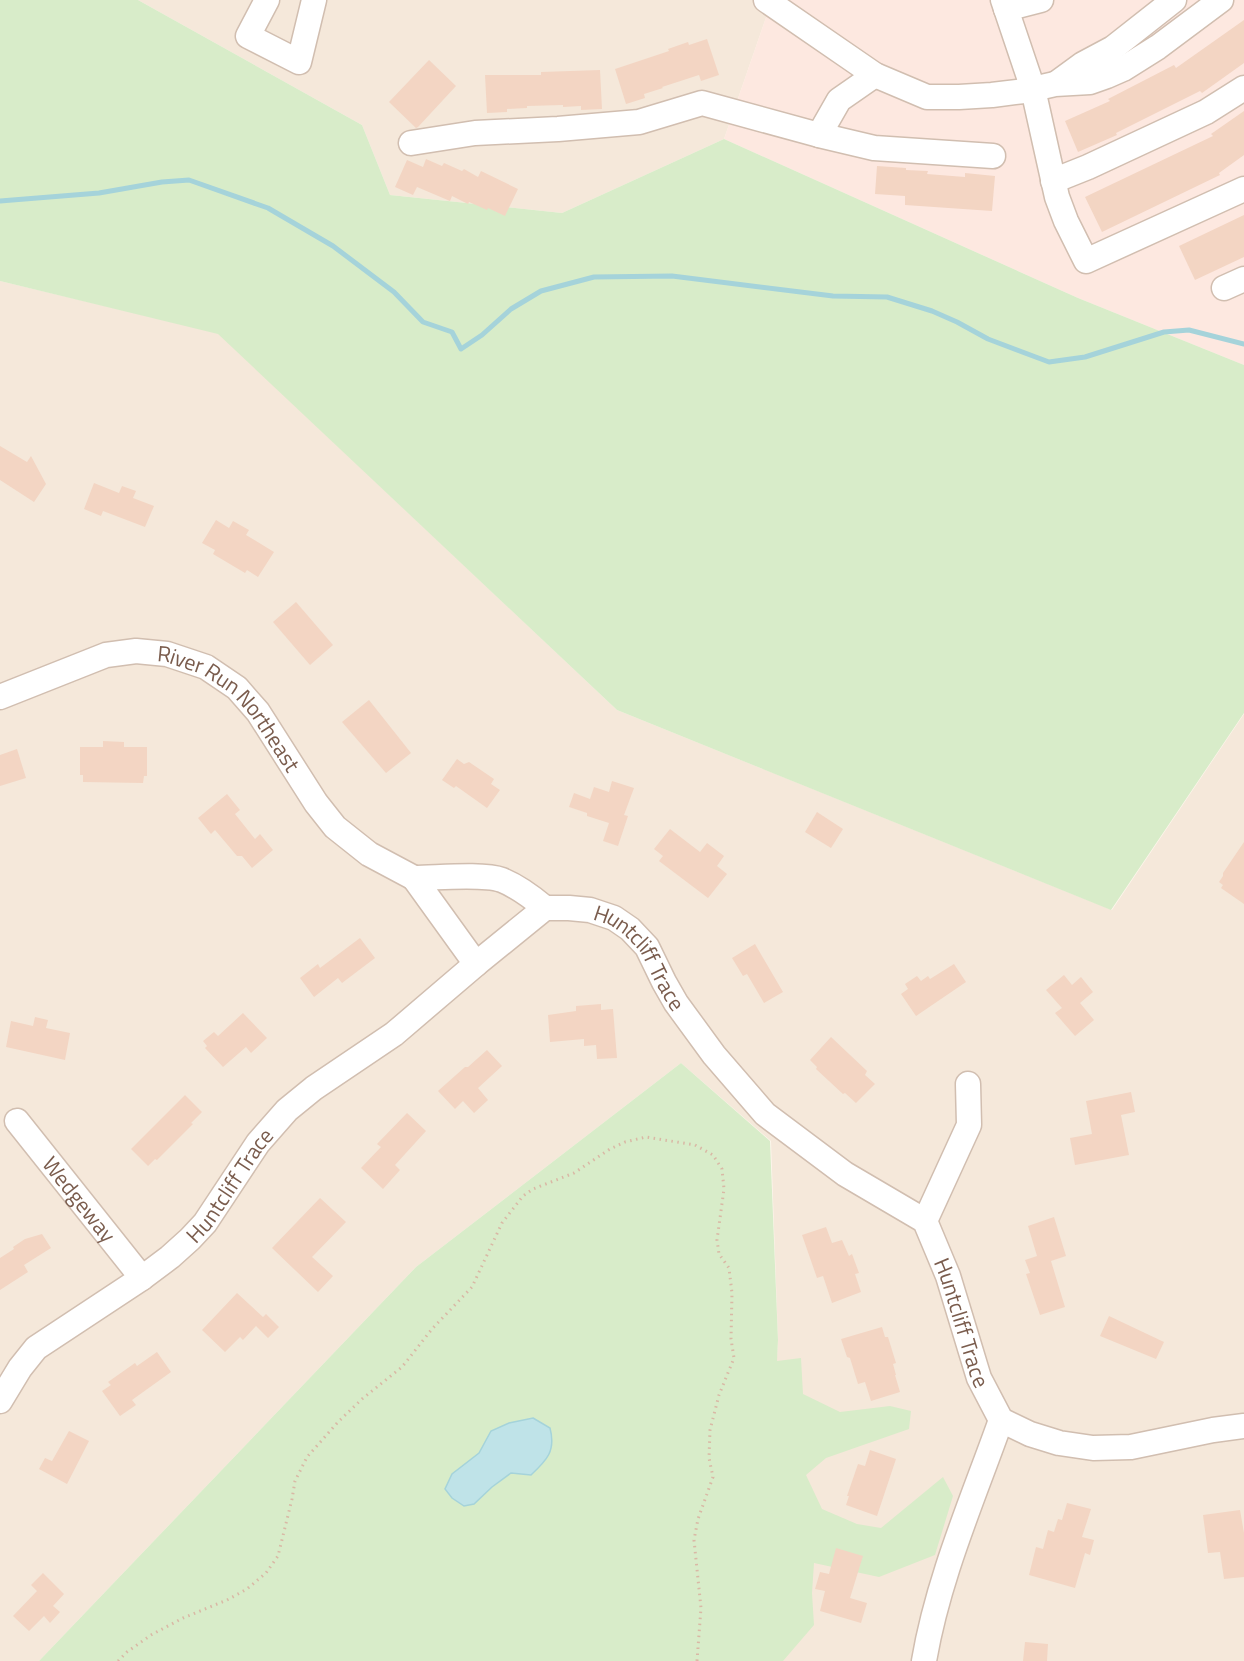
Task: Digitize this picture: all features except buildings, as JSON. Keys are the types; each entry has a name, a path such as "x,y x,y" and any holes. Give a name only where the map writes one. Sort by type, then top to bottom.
{"street":[{"path":"267,0 248,36 299,62 314,0"},
{"path":"766,0 875,75 927,97 992,95 1090,82 1123,69 1172,38 1221,0"},
{"path":"1041,0 1004,4 1044,87 1053,181 1066,221 1086,261 1244,189"},
{"path":"1044,87 1113,48 1174,0"},
{"path":"819,135 839,100 875,75"},
{"path":"1053,181 1206,112 1244,88"},
{"path":"411,143 476,133 639,122 702,103 874,148 993,156"},
{"name":"River Run Northeast","path":"0,697 106,655 136,651 167,654 206,667 237,688 258,712 316,803 335,826 369,854 414,878 476,964"},
{"name":"River Run Northeast","path":"414,878 483,877 500,879 522,889 545,908"},
{"name":"Huntcliff Trace","path":"0,1401 20,1368 36,1348 142,1278 170,1257 205,1223 258,1143 287,1110 314,1088 394,1034 545,908 590,910 614,918 630,929 647,947 676,1003 714,1055 765,1114 845,1174 925,1221 948,1276 979,1378 1001,1420"},
{"path":"925,1221 969,1125 968,1084"},
{"name":"Wedgeway","path":"17,1121 142,1278"},
{"path":"924,1661 943,1581 1001,1420 1030,1434 1059,1443 1093,1448 1131,1447 1244,1426"}],"path":[{"path":"118,1661 151,1635 183,1618 227,1600 247,1589 266,1573 278,1556 295,1481 307,1457 346,1414 402,1367 432,1329 472,1287 502,1223 523,1196 533,1189 574,1173 610,1149 625,1142 646,1137 695,1145 713,1155 722,1169 724,1189 717,1240 719,1254 729,1268 732,1293 731,1339 734,1358 719,1395 710,1430 713,1477 698,1519 694,1540 701,1608 697,1661"}],"shaded area":[{"path":"138,0 772,0 724,139 562,213 390,195 362,125"},
{"path":"772,0 1244,0 1244,365 1078,298 724,139"},
{"path":"0,281 218,333 617,710 1112,910 1244,714 1244,1661 758,1661 778,1340 771,1141 681,1063 416,1267 39,1661 0,1661"}],"green space":[{"path":"0,0 138,0 362,125 390,195 562,213 724,139 1078,298 1244,365 1244,713 1111,910 617,710 218,334 0,281"},
{"path":"681,1063 770,1141 777,1361 801,1358 803,1394 840,1412 890,1406 911,1411 909,1429 826,1458 806,1475 822,1509 857,1524 881,1528 943,1477 953,1496 935,1555 879,1577 814,1563 812,1593 814,1625 783,1661 39,1661 416,1267"}],"water":[{"path":"533,1418 550,1428 552,1436 549,1454 537,1470 531,1475 511,1473 474,1504 464,1506 452,1498 445,1489 452,1474 479,1453 491,1431 509,1423"}],"waterway":[{"path":"0,201 99,193 162,182 189,180 268,208 333,246 394,292 423,322 452,332 461,349 482,335 511,309 541,291 594,277 672,276 833,296 887,297 932,311 988,339 1049,362 1085,357 1164,332 1189,330 1244,344"}]}
